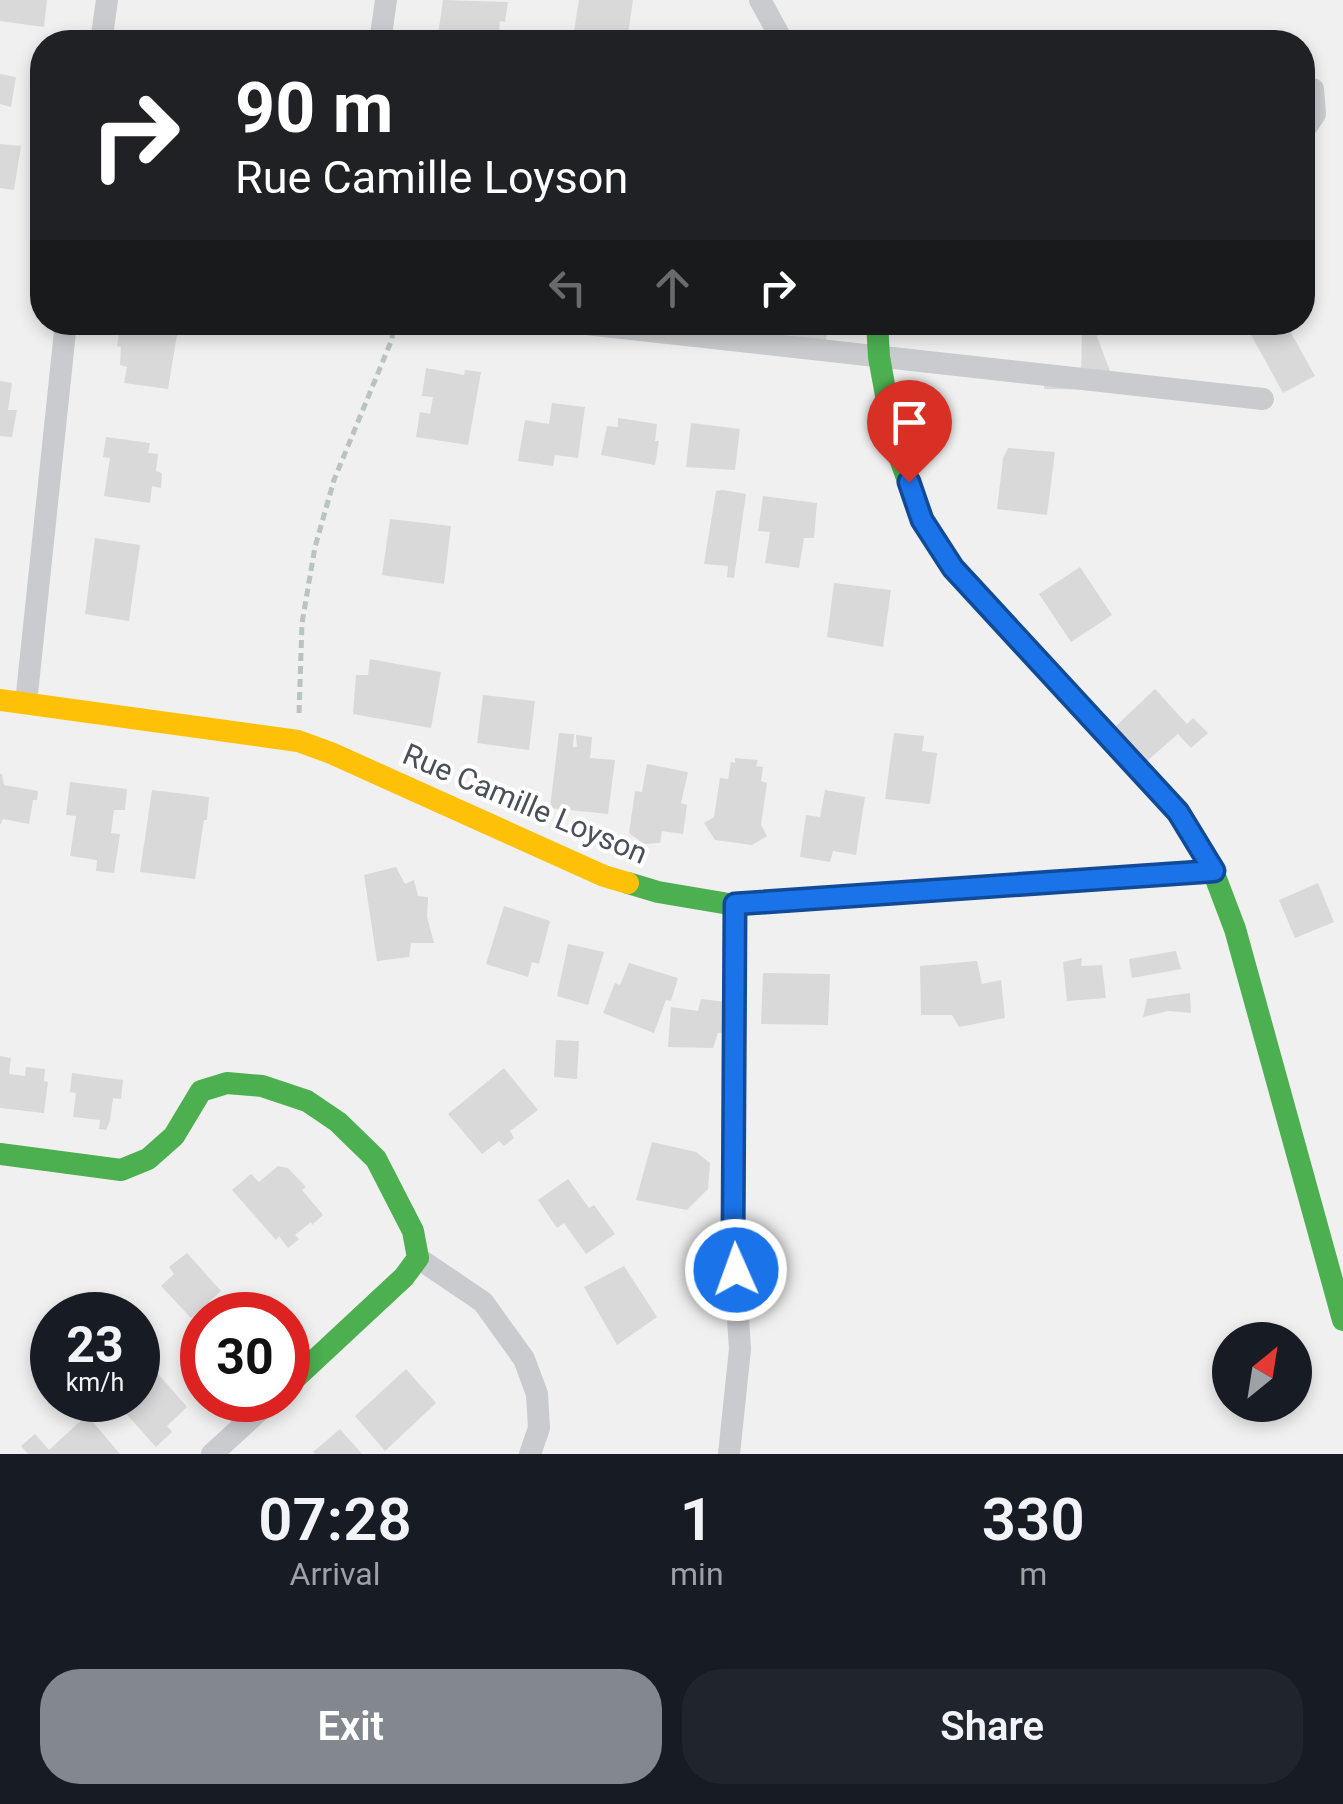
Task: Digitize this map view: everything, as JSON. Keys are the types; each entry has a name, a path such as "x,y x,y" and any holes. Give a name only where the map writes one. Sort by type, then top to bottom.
{"street":[{"path":"102,30 106,0"},
{"path":"382,30 386,0"},
{"path":"760,0 776,30"},
{"path":"26,703 65,335"},
{"path":"680,335 1263,399"},
{"path":"878,335 895,445 922,520 953,568 1178,812 1214,871 1235,929 1343,1320"},
{"name":"Rue Camille Loyson","path":"0,700 298,742 366,768 604,876 658,892 735,904 1214,871"},
{"path":"729,1454 740,1349 733,1242 735,904"},
{"path":"0,1154 121,1170 148,1159 174,1136 202,1091 227,1084 262,1086 307,1101 338,1122 376,1160 413,1231 418,1258 483,1302 524,1359 537,1394 539,1428 530,1454"},
{"path":"310,1365 404,1278 418,1258"},
{"path":"212,1454 247,1422"}],"path":[{"path":"298,742 302,623 315,547 334,480 392,335"}],"building":[{"path":"0,0 47,0 44,27 0,21"},
{"path":"443,0 508,2 505,22 500,21 499,30 439,30"},
{"path":"579,0 633,0 629,30 574,30"},
{"path":"0,74 16,77 11,107 0,104"},
{"path":"0,144 21,146 14,190 0,188"},
{"path":"119,335 177,335 168,389 124,383 127,367 120,365 121,347 117,346"},
{"path":"788,335 827,335 825,346"},
{"path":"1082,335 1096,335 1117,390 1044,389 1045,372 1081,372"},
{"path":"1251,335 1292,335 1315,376 1283,393"},
{"path":"426,368 464,375 465,370 481,372 468,445 416,437 420,412 430,414 433,397 422,396"},
{"path":"0,381 12,383 8,410 17,410 12,437 0,436"},
{"path":"552,403 585,407 578,458 555,455 553,466 518,461 525,420 549,424"},
{"path":"618,418 657,424 655,465 601,455 607,426 618,427"},
{"path":"691,423 740,429 735,470 686,467"},
{"path":"106,437 150,443 148,453 158,454 156,471 162,473 161,488 152,486 150,503 104,496 110,458 103,457"},
{"path":"1008,448 1055,452 1047,515 997,509 1003,458"},
{"path":"716,491 746,494 734,578 727,577 728,566 704,564"},
{"path":"763,496 817,503 814,538 804,538 799,568 765,563 770,532 758,531"},
{"path":"390,519 451,526 444,584 382,575"},
{"path":"95,538 140,545 129,621 85,614"},
{"path":"1080,567 1112,615 1071,642 1039,594"},
{"path":"834,583 891,590 883,647 827,637"},
{"path":"370,659 441,672 431,728 353,714 356,675 368,675"},
{"path":"1155,689 1187,724 1193,718 1208,733 1191,748 1178,734 1147,761 1115,727"},
{"path":"483,695 535,701 529,750 477,743"},
{"path":"559,733 574,734 573,747 577,747 576,735 592,737 590,758 615,760 608,814 550,808"},
{"path":"894,733 924,736 922,751 937,753 930,804 885,799"},
{"path":"735,758 758,760 756,766 763,767 761,781 767,783 761,825 767,836 752,845 715,840 704,823 714,817 720,778 728,779"},
{"path":"647,764 688,772 681,803 687,805 683,834 662,831 660,843 644,844 629,833 635,791 642,792"},
{"path":"0,774 4,785 38,791 29,824 3,819 0,825"},
{"path":"70,782 127,789 125,810 114,810 111,833 120,834 114,873 96,871 97,860 70,856 76,816 66,815"},
{"path":"152,790 209,797 195,879 140,872"},
{"path":"825,790 865,797 856,855 833,851 830,862 800,857 806,815 820,817"},
{"path":"396,867 405,884 414,880 418,896 428,897 427,917 434,943 411,943 409,957 377,961 364,875"},
{"path":"1318,883 1334,922 1295,938 1279,900"},
{"path":"504,906 550,921 539,964 532,962 528,977 486,964"},
{"path":"568,944 604,952 588,1005 557,996"},
{"path":"1176,951 1181,969 1132,978 1129,959"},
{"path":"1082,958 1081,966 1102,965 1106,998 1067,1001 1063,962"},
{"path":"977,961 982,984 1001,980 1005,1018 959,1027 952,1015 921,1015 920,966"},
{"path":"629,963 678,978 654,1033 603,1013 615,983 620,985"},
{"path":"763,973 830,974 828,1025 761,1024"},
{"path":"1190,993 1191,1013 1168,1011 1143,1017 1147,999"},
{"path":"701,999 726,1002 728,1032 718,1033 713,1048 668,1047 671,1007 698,1011"},
{"path":"556,1040 579,1041 577,1079 554,1077"},
{"path":"0,1056 11,1058 9,1074 25,1076 26,1067 45,1069 44,1081 48,1082 44,1113 0,1108"},
{"path":"504,1068 538,1110 510,1131 514,1138 504,1146 499,1141 482,1154 448,1114"},
{"path":"72,1073 123,1080 121,1099 113,1098 106,1130 99,1129 100,1120 73,1117 76,1093 70,1092"},
{"path":"652,1142 696,1152 710,1163 708,1189 687,1210 636,1200"},
{"path":"278,1166 288,1168 306,1187 302,1190 323,1215 295,1235 299,1239 288,1248 279,1236 276,1240 232,1190 251,1174 259,1182"},
{"path":"568,1179 615,1234 586,1254 564,1223 557,1228 538,1200"},
{"path":"187,1253 221,1291 180,1292 180,1306 161,1286 174,1274 169,1267"},
{"path":"624,1266 657,1317 617,1345 584,1287"},
{"path":"406,1369 436,1403 385,1451 355,1416"},
{"path":"160,1376 180,1399 180,1414 167,1426 172,1432 156,1447 134,1422 160,1422"},
{"path":"79,1422 93,1422 120,1454 28,1454 21,1446 35,1434 49,1450"},
{"path":"340,1429 362,1454 313,1452"}],"traffic: fast":[{"path":"878,335 895,445 922,519 953,568 1178,812 1213,871 1235,929 1343,1320"},
{"path":"628,883 735,905 1213,871"},
{"path":"0,1154 121,1170 148,1159 174,1136 201,1091 227,1083 262,1086 307,1101 338,1122 376,1159 413,1231 418,1258 404,1277 310,1365"}],"traffic: slow":[{"path":"0,700 298,741 604,876 628,883"}],"route":[{"path":"736,1270 735,904 1214,871 1178,812 953,568 922,520 909,482"}]}
